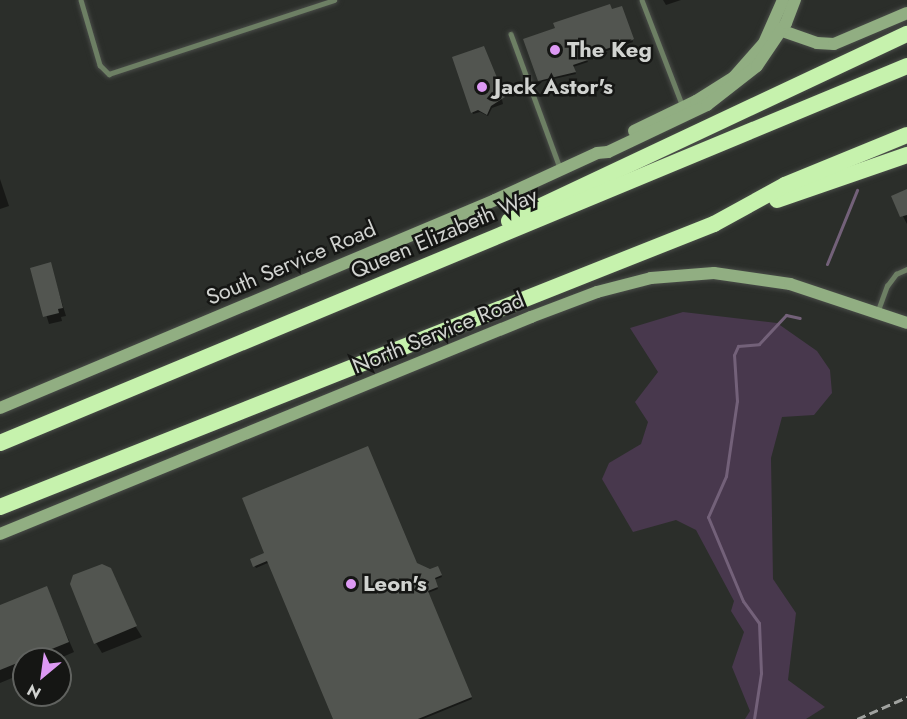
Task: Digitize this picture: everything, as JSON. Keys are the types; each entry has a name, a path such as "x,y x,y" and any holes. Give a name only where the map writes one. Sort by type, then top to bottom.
{"highway":[{"path":"482,241 520,213 907,34"},
{"name":"Queen Elizabeth Way","path":"0,443 907,66"},
{"path":"714,224 785,185 907,135"},
{"path":"0,507 714,224 907,154"}],"street":[{"name":"South Service Road","path":"777,29 783,0"},
{"name":"South Service Road","path":"0,408 597,153 608,152 685,111 715,101 745,79 795,0"},
{"path":"777,29 817,43 834,44 907,13"},
{"name":"North Service Road","path":"0,534 531,317 597,292 651,278 714,273 790,284 907,323"}],"lane":[{"path":"90,0 82,1 100,65 109,74 334,0"},
{"path":"642,0 685,111"},
{"path":"511,34 561,170"},
{"path":"877,313 887,286 896,274 907,269"}],"shaded area":[{"path":"683,312 777,323 817,351 830,370 832,393 814,415 782,417 771,458 773,579 796,613 788,680 825,707 806,719 745,719 750,711 732,667 744,632 731,611 734,601 696,530 676,520 633,532 602,479 609,463 641,444 648,422 635,402 658,372 630,328"}],"building":[{"path":"610,4 612,9 622,6 634,39 613,50 612,47 586,56 588,60 573,65 576,72 538,81 523,39 555,28 553,23"},
{"name":"Jack Astor's","path":"484,46 505,97 491,106 487,115 478,110 471,113 452,57"},
{"path":"907,189 907,215 900,217 891,196"},
{"path":"51,262 63,308 58,309 59,313 43,317 30,268"},
{"name":"Leon's","path":"368,446 417,563 430,569 438,566 442,575 435,578 438,587 428,591 472,697 418,719 333,719 267,561 253,567 250,559 264,553 242,498"},
{"path":"102,564 111,568 137,626 94,644 70,584 73,575"},
{"path":"47,586 69,642 57,647 12,647 12,665 0,670 0,605"}],"waterway":[{"path":"827,264 857,190"},
{"path":"754,719 761,673 759,623 743,601 708,517 726,476 737,401 734,355 738,346 759,344 786,315 800,318"}],"railway":[{"path":"857,719 907,697"}],"place":[{"name":"The Keg","path":"555,50"},
{"name":"Jack Astor's","path":"482,87"},
{"name":"Leon's","path":"351,584"}]}
